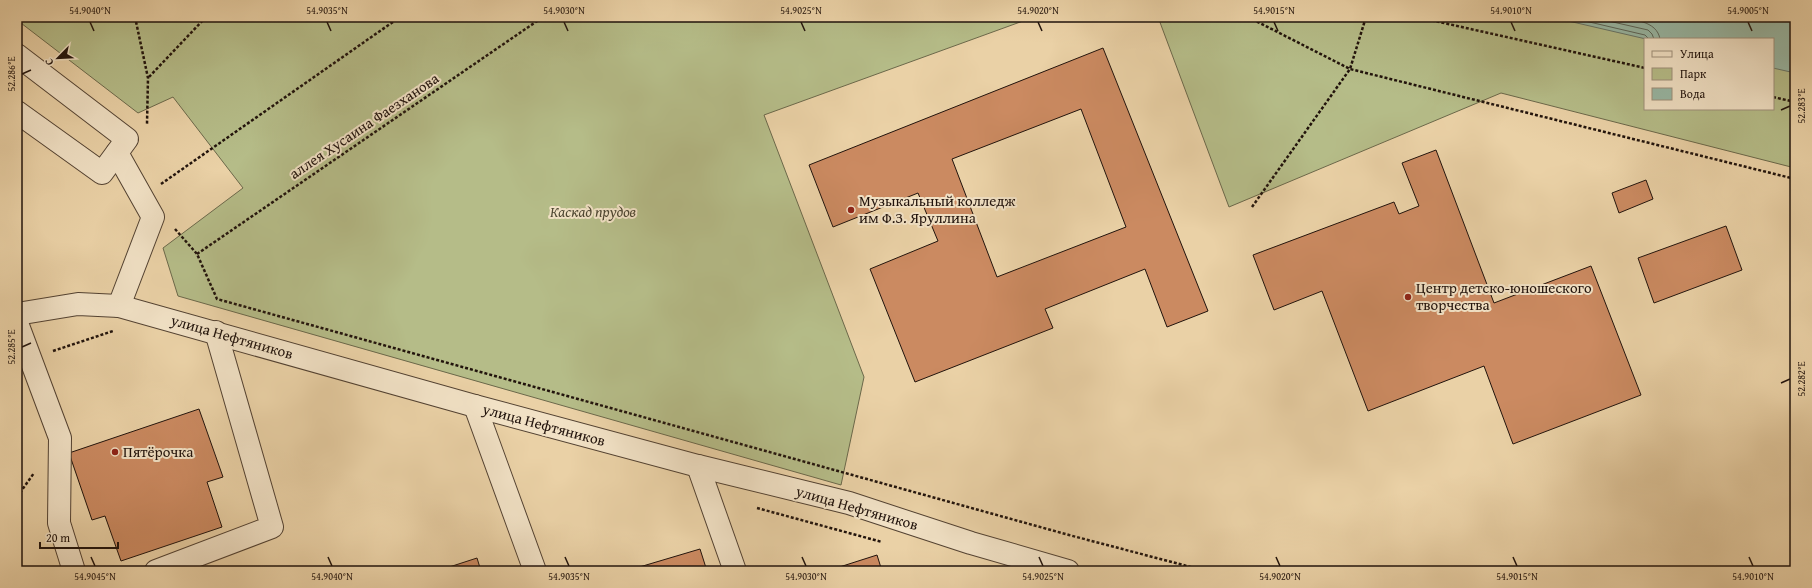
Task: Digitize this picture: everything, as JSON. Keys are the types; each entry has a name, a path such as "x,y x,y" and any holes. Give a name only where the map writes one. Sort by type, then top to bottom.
{"street":[{"path":"17,55 127,138 102,173 17,112"},
{"path":"117,153 153,217 119,306"},
{"name":"улица Нефтяников","path":"17,314 78,304 119,306 216,332 475,406 698,466 849,503 971,543 1068,571"},
{"path":"17,322 60,438 59,522 74,571"},
{"path":"156,571 272,527 216,332"},
{"path":"475,406 535,571"},
{"path":"698,466 735,571"}],"path":[{"path":"135,17 148,78 147,125"},
{"path":"148,78 206,17"},
{"path":"157,187 400,17"},
{"name":"аллея Хусаина Фаезханова","path":"197,254 543,17"},
{"path":"1248,17 1350,69 1795,179"},
{"path":"1252,207 1350,69 1366,17"},
{"path":"1417,17 1644,68"},
{"path":"1774,97 1795,102"},
{"path":"171,225 197,254 217,299 1069,535 1206,571"}],"green space":[{"name":"Каскад прудов","path":"17,17 1034,17 764,115 864,377 841,485 178,296 163,248 243,188 173,97 138,113 17,20"},
{"path":"1158,17 1795,17 1795,168 1501,93 1229,207"}],"water":[{"path":"1551,17 1795,17 1795,73 1774,68 1774,38 1644,39"}],"building":[{"name":"Музыкальный колледж им Ф.З. Яруллина","path":"1103,48 1208,311 1167,327 1145,269 1045,309 1053,328 915,382 870,269 938,241 918,193 833,227 809,165","holes":["1081,109 1126,227 997,277 952,159"]},
{"name":"Центр детско-юношеского творчества","path":"1436,150 1494,303 1591,266 1641,395 1513,444 1484,366 1368,411 1322,291 1274,310 1253,255 1394,202 1399,214 1419,206 1402,163"},
{"path":"1646,180 1653,199 1619,213 1612,193"},
{"path":"1726,226 1742,270 1654,303 1638,258"},
{"path":"199,409 223,477 207,482 222,527 121,561 105,516 92,520 69,453"},
{"path":"700,549 707,571 626,571"},
{"path":"877,555 882,571 827,571"},
{"path":"477,558 481,571 437,571"}],"place":[{"name":"Музыкальный колледж им Ф.З. Яруллина","path":"851,210"},
{"name":"Центр детско-юношеского творчества","path":"1408,297"},
{"name":"Пятёрочка","path":"115,452"}]}
